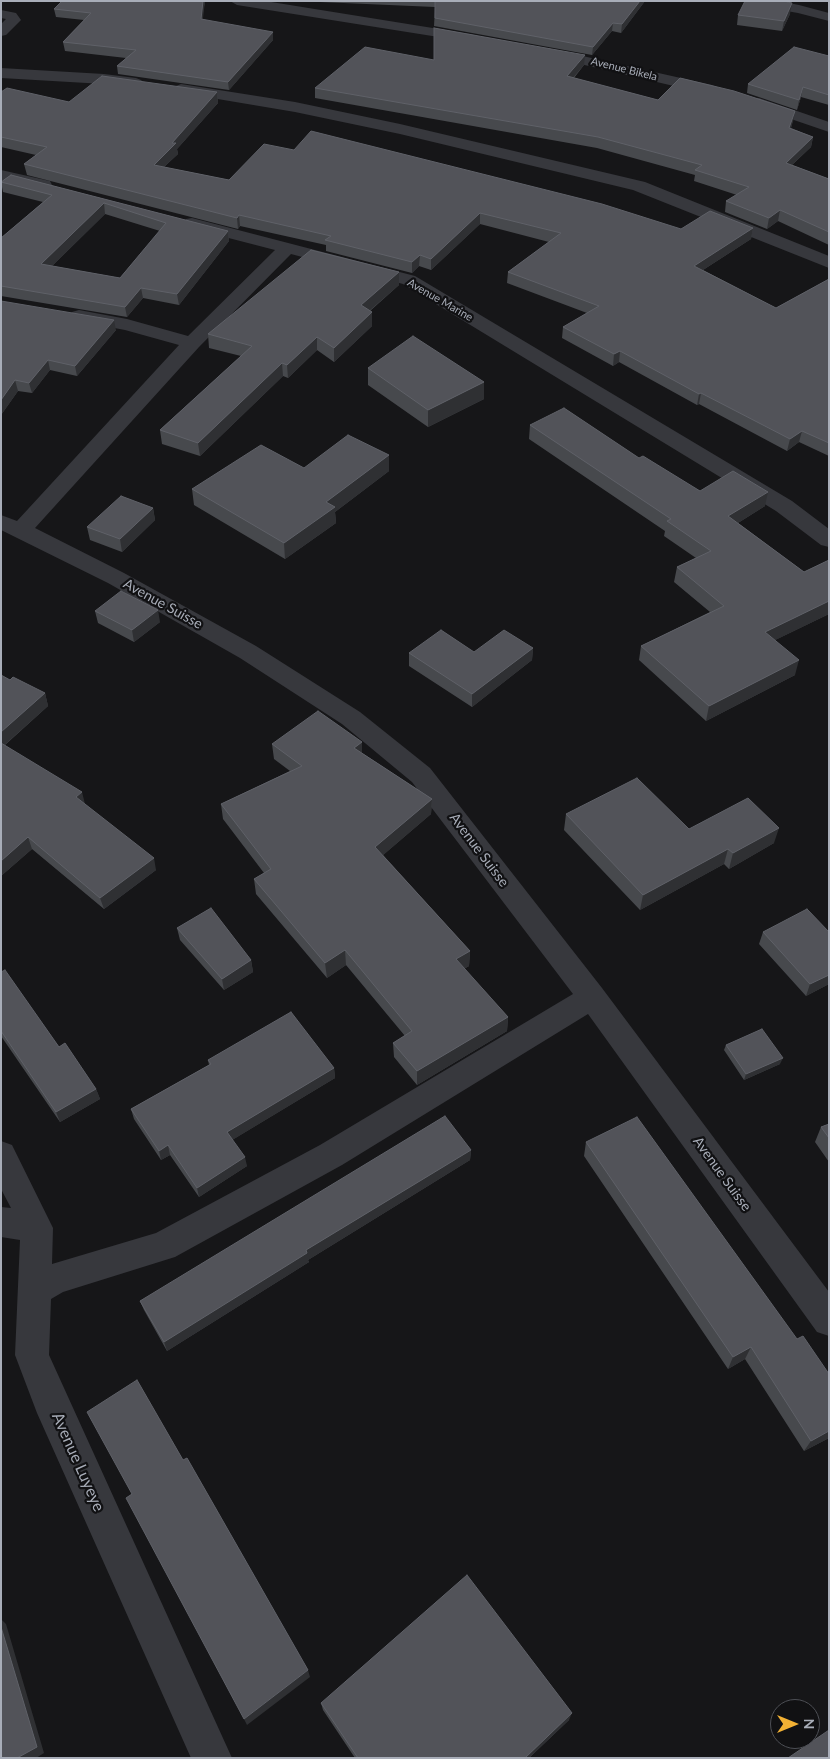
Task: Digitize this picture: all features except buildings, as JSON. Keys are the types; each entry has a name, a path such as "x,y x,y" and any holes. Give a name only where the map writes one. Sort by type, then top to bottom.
{"street":[{"path":"237,1 482,40"},
{"path":"752,1 799,9 829,17"},
{"path":"1,14 11,16 14,20 1,32"},
{"name":"Avenue Bikela","path":"530,49 588,60 729,94"},
{"path":"1,72 104,79 151,85"},
{"path":"170,88 295,107 390,127 639,186 829,263"},
{"path":"745,99 829,127"},
{"path":"1,175 58,189"},
{"name":"Avenue Marine","path":"173,218 409,280 784,506 829,540"},
{"path":"11,526 287,248"},
{"path":"59,313 127,325 192,343"},
{"name":"Avenue Suisse","path":"11,526 116,578 248,652 351,718 421,775 592,998 829,1320"},
{"path":"36,1290 54,1279 163,1246 331,1155 592,998"},
{"name":"Avenue Luyeye","path":"1,1155 37,1228 32,1355 54,1409 212,1758"},
{"path":"1,1222 37,1228"}]}
